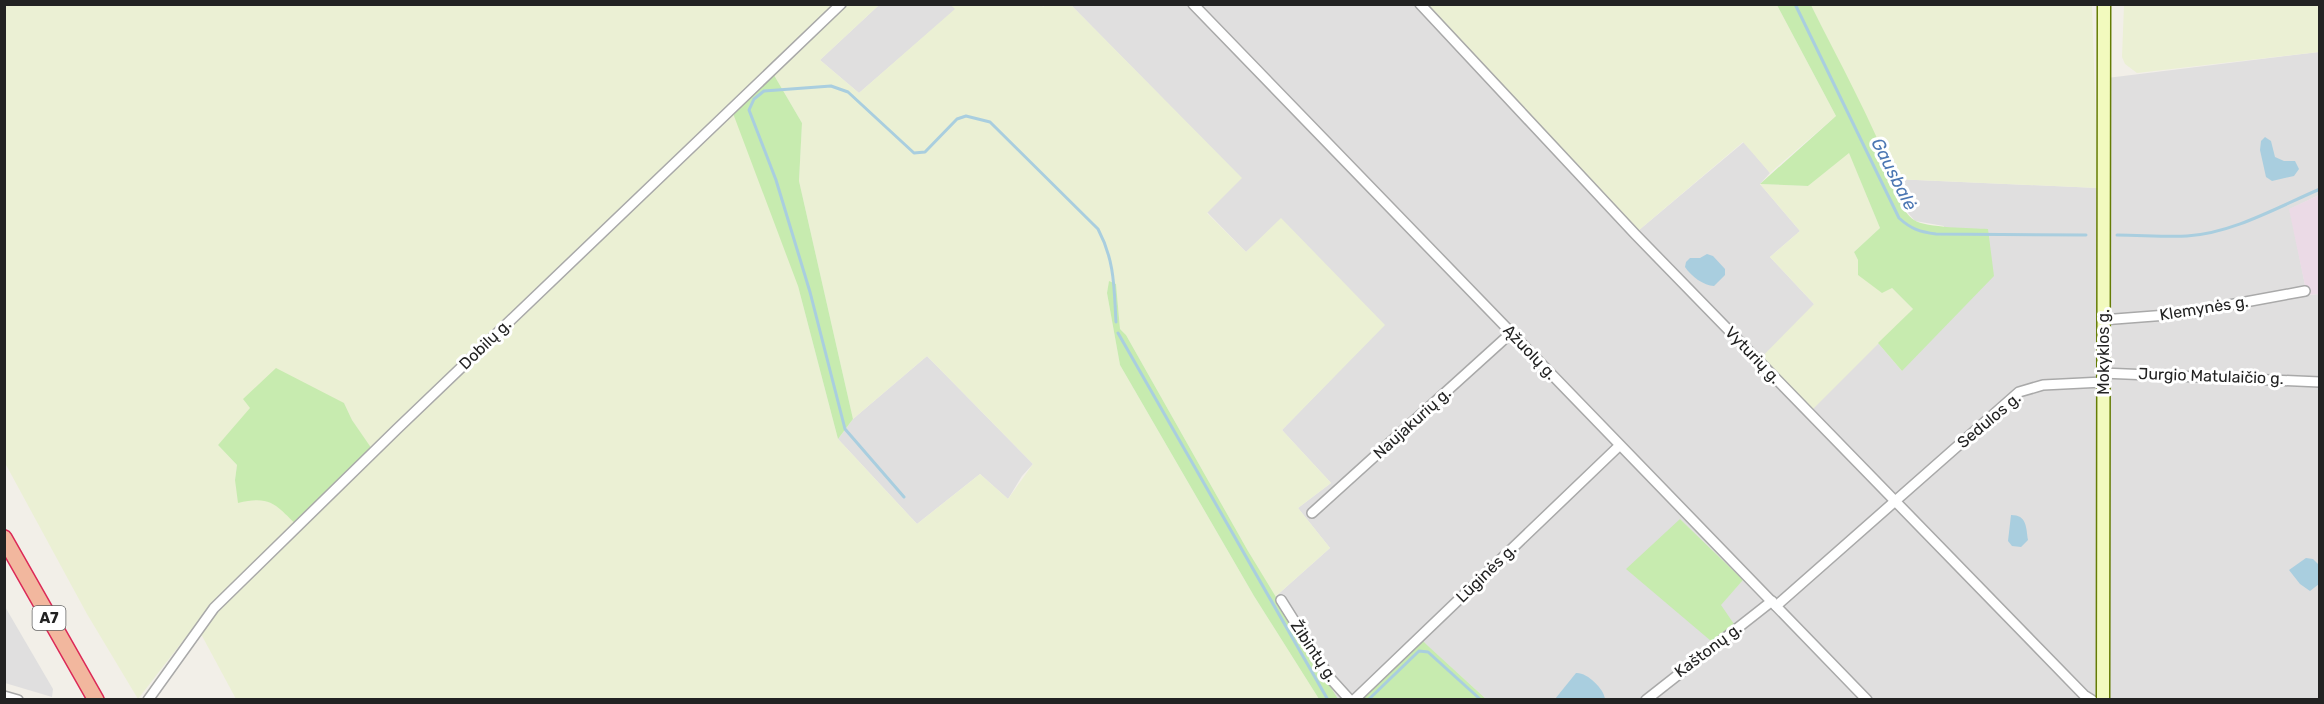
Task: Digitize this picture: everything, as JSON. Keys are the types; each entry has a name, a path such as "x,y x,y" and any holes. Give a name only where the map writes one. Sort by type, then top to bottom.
{"highway":[{"name":"A7","path":"4,538 96,699"}],"main road":[{"name":"Mokyklos g.","path":"2103,699 2104,4"}],"street":[{"name":"Dobilų g.","path":"148,699 214,608 594,239 841,4"},
{"name":"Ąžuolų g.","path":"1193,4 1618,446 1867,699"},
{"name":"Vyturių g.","path":"1420,4 1635,234 2084,695 2092,699"},
{"name":"Klemynės g.","path":"2102,320 2180,314 2305,291"},
{"name":"Naujakurių g.","path":"1312,513 1511,333"},
{"name":"Sedulos g.","path":"1774,604 2019,392 2043,385 2103,377"},
{"name":"Jurgio Matulaičio g.","path":"2103,377 2319,382"},
{"name":"Lūginės g.","path":"1352,699 1618,446"},
{"name":"Žibintų g.","path":"1281,600 1330,678 1352,699"},
{"name":"Kaštonų g.","path":"1646,699 1774,604"},
{"path":"4,696 18,699"}],"shaded area":[{"path":"879,5 951,5 956,9 859,93 820,60"},
{"path":"1071,5 1414,5 1632,236 1744,142 1770,173 1760,184 1800,231 1770,257 1814,304 1805,416 1878,343 1902,371 1944,226 1915,221 1902,206 1894,179 2098,188 2098,699 1486,699 1419,638 1350,699 1338,699 1275,597 1330,548 1298,508 1331,483 1282,430 1384,325 1281,219 1246,252 1207,212 1241,178","holes":["1680,519 1743,580 1720,605"]},
{"path":"2319,52 2319,195 2290,209 2307,295 2319,294 2319,699 2107,699 2107,78"},
{"path":"2319,195 2319,294 2307,295 2289,209"},
{"path":"927,356 1033,464 1022,476 1008,499 980,474 917,524 838,439 853,419"},
{"path":"4,605 53,689 52,697 5,683"}],"green space":[{"path":"1041,4 1043,7 1071,5 1242,178 1207,213 1246,252 1281,218 1385,325 1282,430 1331,483 1298,508 1330,548 1275,597 1126,335 1120,329 1116,284 1109,282 1107,293 1120,365 1254,596 1319,699 236,699 201,634 200,627 196,624 138,699 87,614 5,463 5,5 879,5 820,60 859,93 955,9 951,5","holes":["771,70 802,123 799,181 853,419 927,356 1033,464 1008,499 980,474 917,524 838,439 798,286","244,400 344,403 373,452 271,501 254,499 235,480 237,465 218,445 251,408"]},
{"path":"1414,5 1777,5 1836,116 1770,173 1743,142 1632,236"},
{"path":"1777,5 1811,5 1865,113 1906,212 1914,220 1928,225 1988,229 1994,276 1902,371 1878,343 1913,309 1892,288 1882,293 1858,275 1858,260 1854,252 1880,228 1849,153 1808,186 1760,184 1836,116"},
{"path":"1811,5 2092,5 2098,188 1894,179"},
{"path":"2124,5 2319,5 2319,52 2137,73 2125,64 2122,57"},
{"path":"771,70 802,123 799,181 853,419 838,439 798,286 731,108"},
{"path":"1849,152 1880,228 1854,252 1858,260 1858,275 1892,288 1913,309 1806,416 1755,364 1814,304 1770,257 1800,231 1760,184 1808,186"},
{"path":"1109,281 1116,284 1120,329 1126,335 1248,551 1338,699 1319,699 1254,596 1120,365 1107,293"},
{"path":"276,368 344,403 352,420 374,452 298,526 278,507 266,501 238,503 235,480 237,465 218,445 250,408 243,399"},
{"path":"1680,519 1743,580 1721,605 1734,624 1711,641 1626,569"},
{"path":"1419,637 1427,645 1486,699 1354,700"}],"water":[{"path":"2265,137 2271,141 2275,157 2284,161 2295,161 2299,169 2294,176 2272,181 2266,177 2260,150 2261,141"},
{"path":"1707,254 1713,256 1725,269 1725,275 1714,286 1698,280 1685,267 1690,258 1700,258"},
{"path":"2011,515 2023,519 2026,526 2028,540 2021,547 2012,546 2008,541"},
{"path":"2306,558 2313,559 2319,565 2319,584 2310,591 2300,584 2289,570"},
{"path":"1576,673 1585,675 1594,682 1602,691 1605,699 1555,699"}],"waterway":[{"name":"Gausbalė","path":"1795,4 1899,218 1903,222 1916,229 1936,234 2086,235"},
{"path":"904,497 845,429 810,292 776,180 749,110 754,99 764,91 831,86 848,92 914,153 925,152 957,119 966,116 990,122 1098,229 1111,264 1116,322"},
{"name":"Gausbalė","path":"2117,235 2187,236 2204,234 2238,225 2320,189"},
{"path":"1118,333 1328,700"},
{"path":"1368,700 1419,651 1428,652 1481,700"}]}
